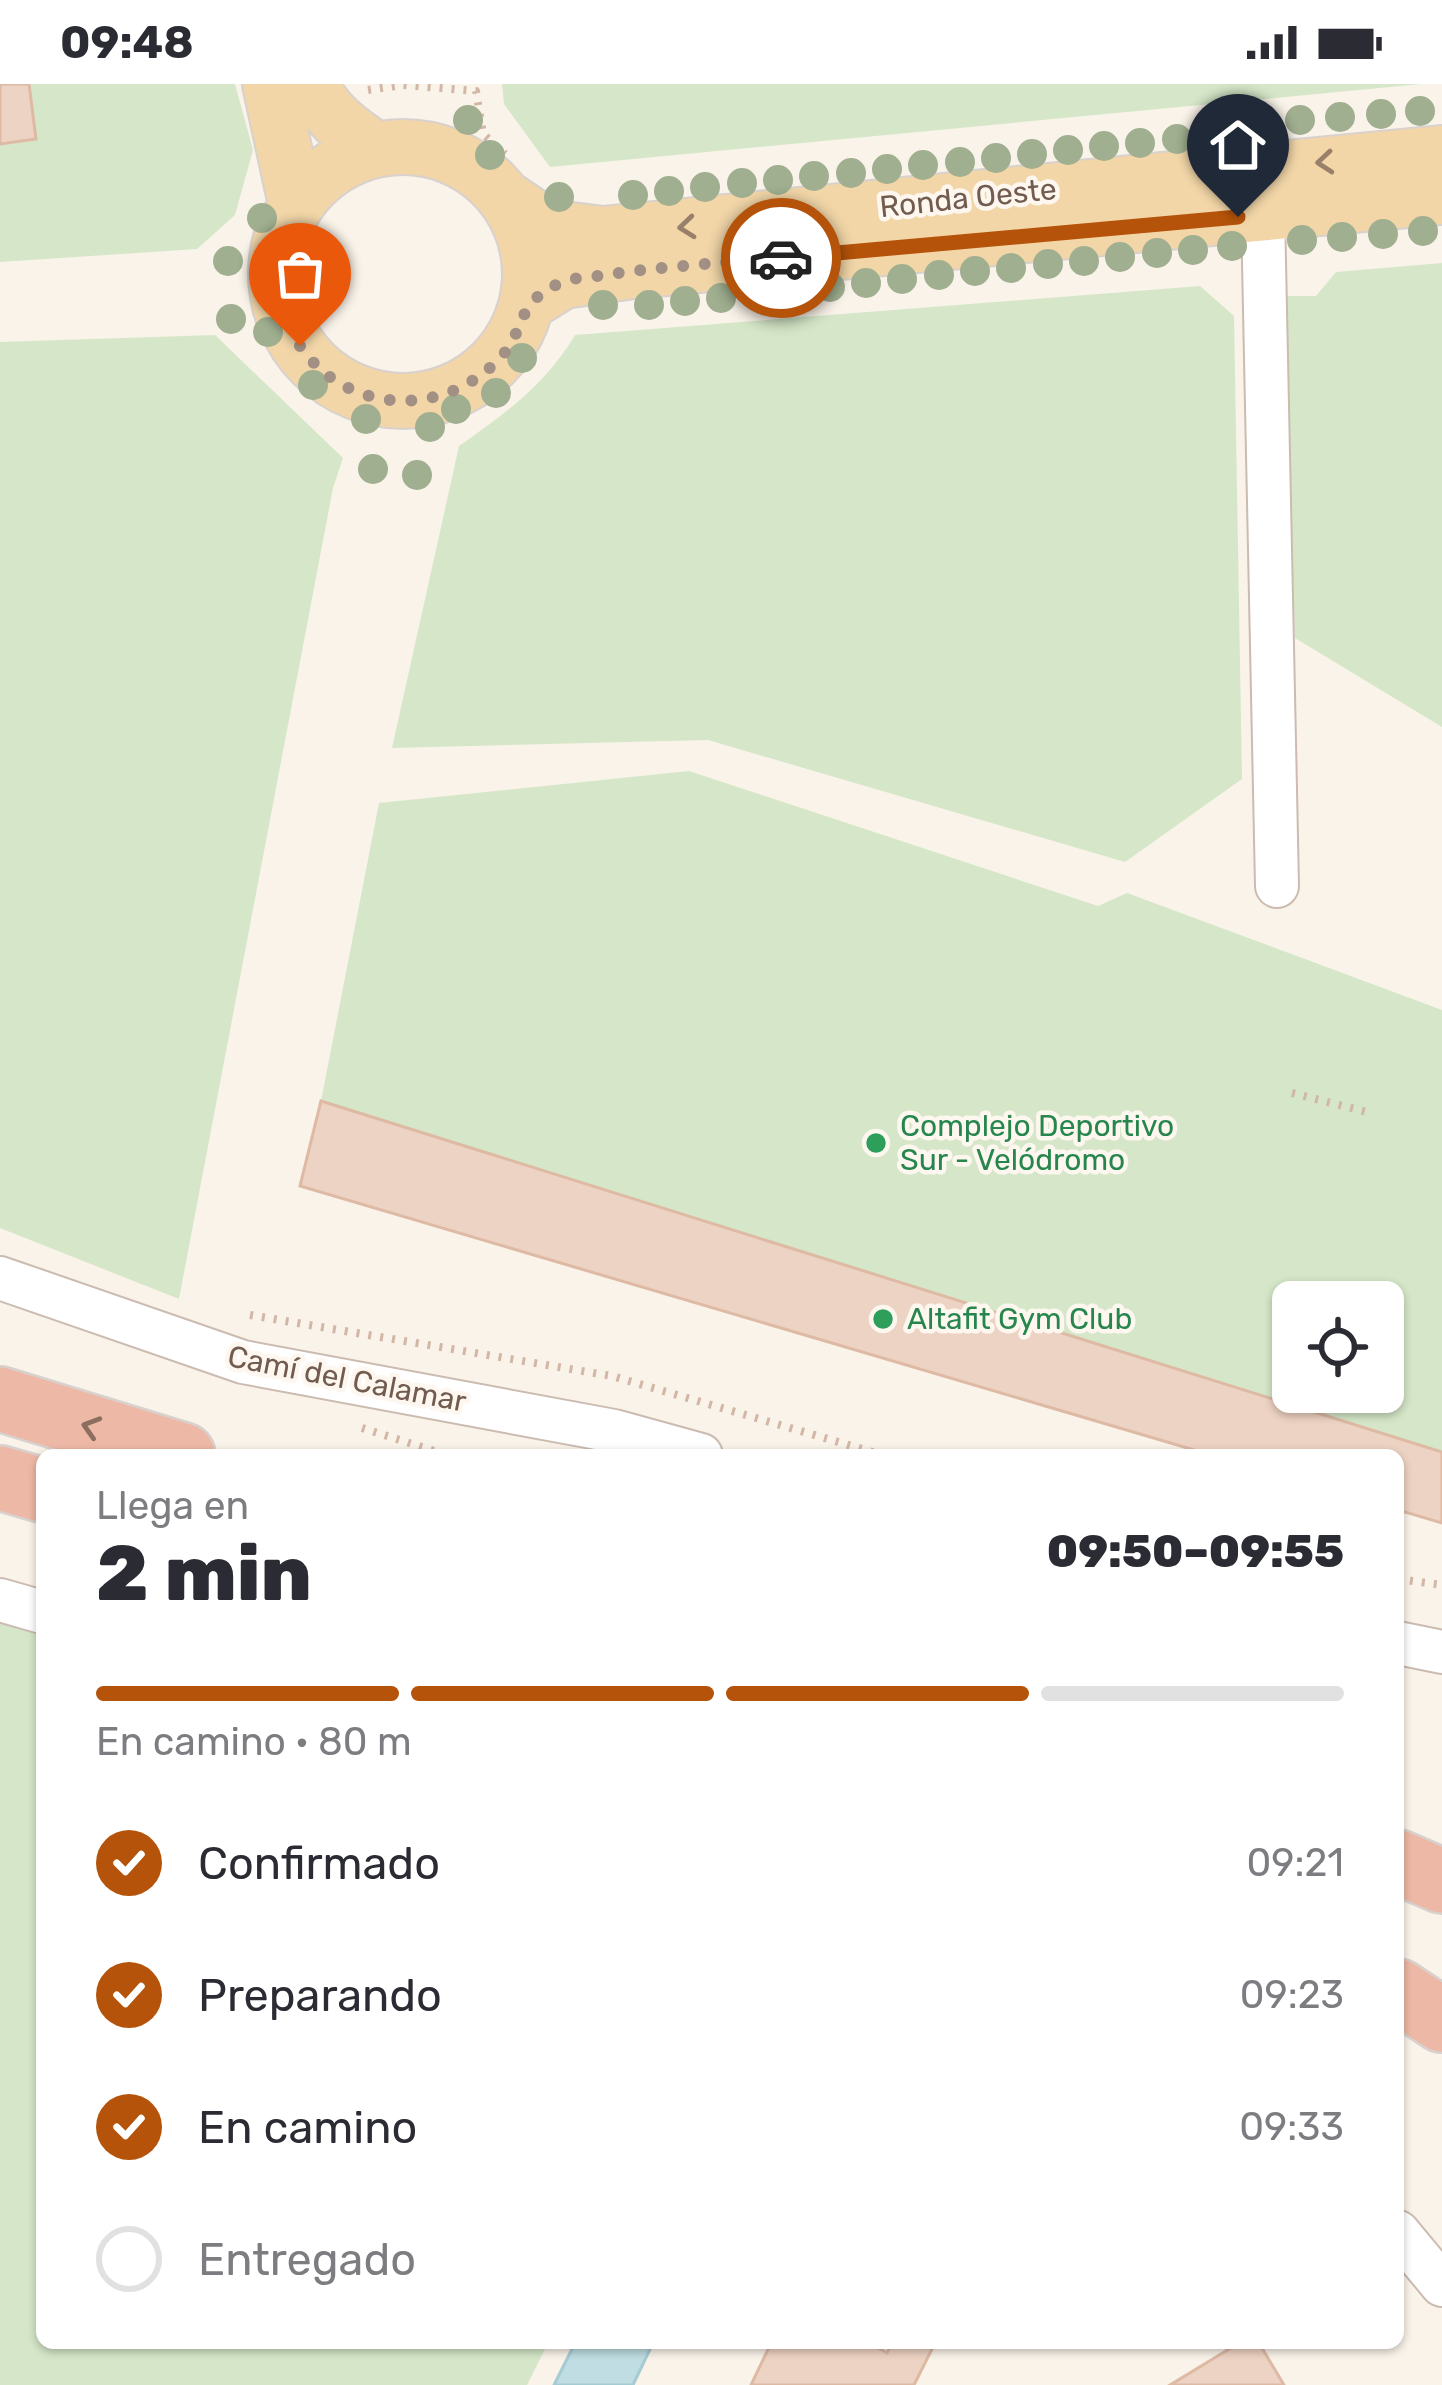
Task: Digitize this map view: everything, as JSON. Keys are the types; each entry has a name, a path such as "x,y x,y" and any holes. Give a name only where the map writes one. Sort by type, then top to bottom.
{"highway":[{"path":"0,1399 163,1449"},
{"path":"0,1478 36,1488"},
{"path":"1404,1865 1442,1881"},
{"path":"1404,1995 1442,2020"}],"main road":[{"name":"Ronda Oeste","path":"270,84 296,204 279,241 274,280 282,321 318,372 354,394 398,404 456,392 502,358 529,302 528,245 510,180"},
{"path":"296,204 348,160 372,147 346,130 316,94"},
{"name":"Ronda Oeste","path":"372,147 409,142 442,150 510,180 548,227 602,235 1442,153"},
{"name":"Ronda Oeste","path":"529,302 563,281 633,271 1442,197"}],"street":[{"path":"1263,214 1277,886"},
{"name":"Camí del Calamar","path":"0,1278 243,1362 614,1431 679,1449"},
{"path":"0,1600 36,1610"},
{"path":"1404,1631 1442,1635"},
{"path":"1404,1644 1442,1652"},
{"path":"1404,2239 1442,2285"}],"path":[{"path":"316,94 403,85 476,91 483,134 510,180"},
{"path":"1292,1093 1371,1113"},
{"path":"250,1315 613,1376 862,1449"},
{"path":"1404,1580 1442,1585"}],"green space":[{"path":"0,84 235,84 253,150 235,215 197,249 0,262"},
{"path":"502,84 1421,84 550,167 504,104"},
{"path":"1442,263 1442,727 1295,638 1284,296 1316,296 1336,272"},
{"path":"1200,286 1234,316 1242,779 1125,862 708,740 392,748 459,446 538,383 575,335"},
{"path":"215,335 343,458 333,488 179,1299 0,1228 0,342"},
{"name":"Complejo Deportivo Sur - Velódromo","path":"689,771 1098,906 1127,893 1442,1010 1442,1523 1404,1512 1404,1449 1191,1449 300,1186 379,803"},
{"path":"0,1624 36,1633 36,2349 545,2349 527,2385 0,2385"}],"water":[{"path":"572,2349 650,2349 633,2385 554,2385"}],"building":[{"path":"0,84 29,84 36,139 0,144"},
{"name":"Altafit Gym Club","path":"321,1101 1272,1399 1272,1413 1317,1413 1442,1452 1442,1523 1404,1512 1404,1449 1191,1449 300,1186"},
{"path":"768,2349 880,2349 887,2353 889,2349 932,2349 914,2385 751,2385"},
{"path":"1229,2349 1263,2349 1284,2385 1170,2385"}],"way so far":[{"path":"300,346 318,372 354,394 398,404 456,392 502,358 529,302 563,281 781,258"}],"place":[{"name":"Complejo Deportivo Sur - Velódromo","path":"876,1143"},
{"name":"Altafit Gym Club","path":"883,1319"}],"route":[{"path":"781,258 1238,217"}]}
